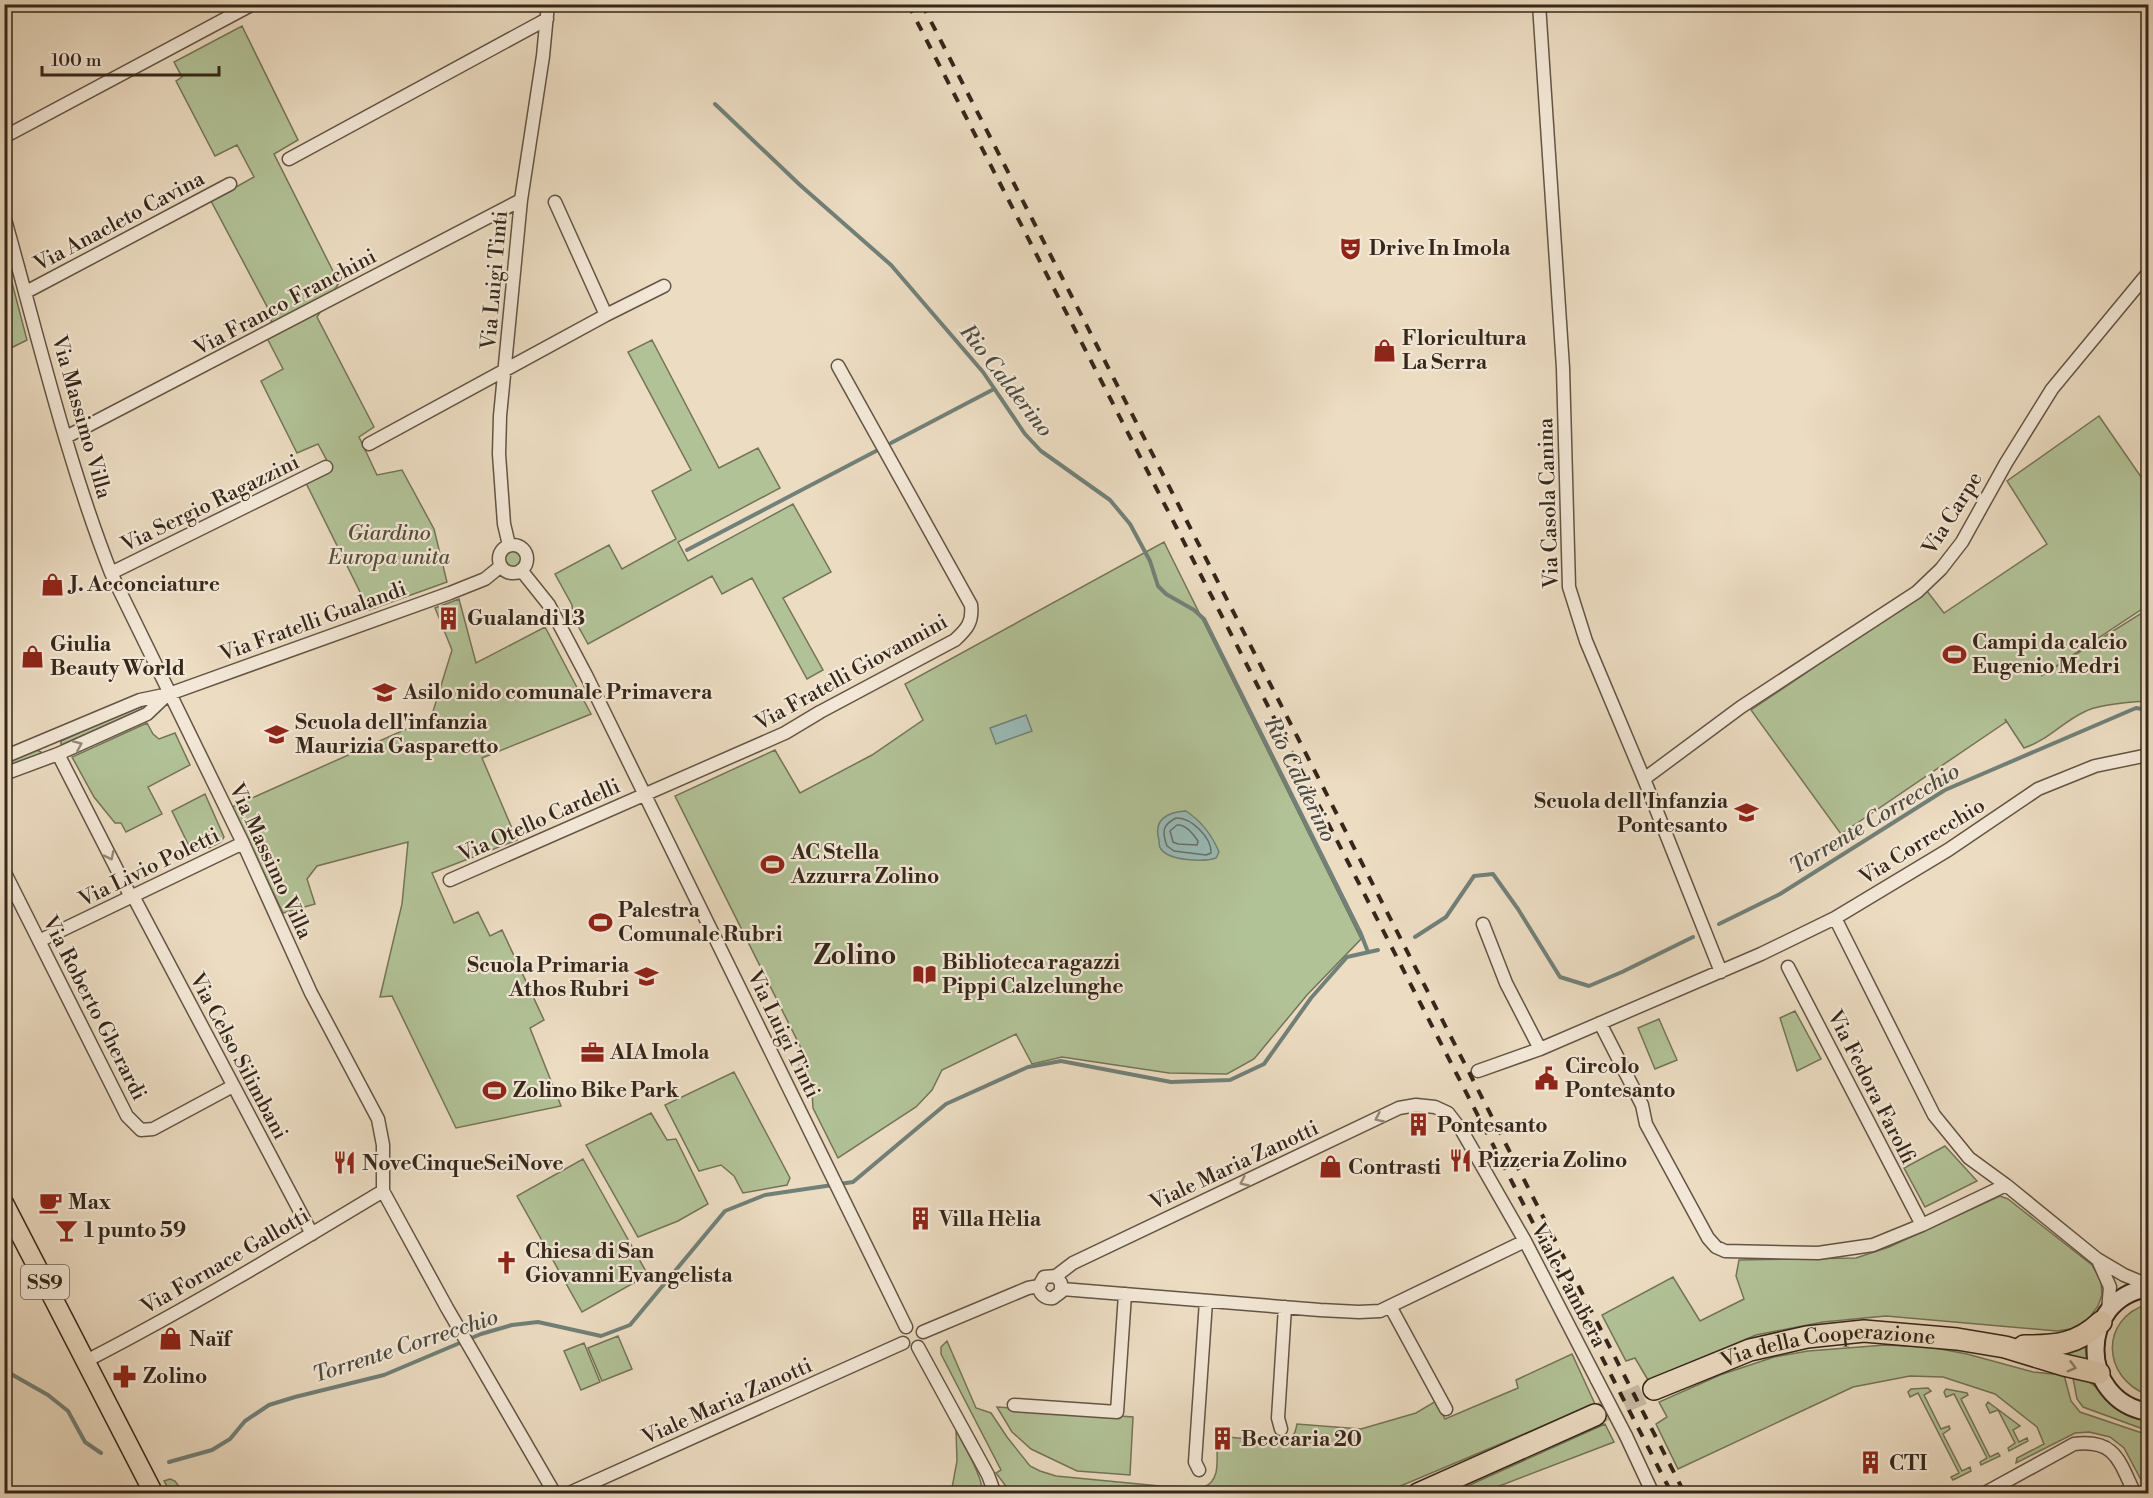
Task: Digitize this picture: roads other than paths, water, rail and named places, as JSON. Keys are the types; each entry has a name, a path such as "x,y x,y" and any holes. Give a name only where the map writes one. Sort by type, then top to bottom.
{"highway":[{"name":"Via della Cooperazione","path":"2005,1347 2053,1346 2077,1340 2090,1332 2104,1317"},
{"name":"Via della Cooperazione","path":"1654,1389 1750,1350 1808,1337 1864,1331 1957,1338 2005,1347 2099,1373"},
{"path":"1418,1494 1595,1415"}],"main road":[{"name":"SS9","path":"4,1203 154,1494"},
{"path":"2148,1286 2128,1294 2104,1317 2096,1339 2095,1356 2099,1373 2106,1386 2116,1397 2127,1405 2148,1412"}],"street":[{"path":"4,137 253,4"},
{"name":"Via Luigi Tinti","path":"509,545 504,524 499,454 500,416 521,200 548,4"},
{"name":"Via Casola Canina","path":"1539,4 1563,368 1569,587 1586,641 1721,972"},
{"path":"289,159 546,19"},
{"name":"Via Anacleto Cavina","path":"26,292 230,184"},
{"name":"Via Franco Franchini","path":"66,437 521,200"},
{"path":"555,202 606,315"},
{"name":"Via Massimo Villa","path":"4,216 66,437 111,573 243,843 311,993 378,1119 383,1145 382,1191"},
{"name":"Via Carpe","path":"1644,779 1742,707 1917,592 1941,569 1962,542 1983,502 2052,389 2148,273"},
{"path":"369,444 606,315 664,286"},
{"name":"Via Fratelli Giovannini","path":"644,795 785,734 820,712 955,640 968,629 972,616 971,605 838,366"},
{"name":"Via Sergio Ragazzini","path":"111,573 326,467"},
{"path":"509,545 516,545 525,551 527,561 521,570 512,572 501,566 500,553 509,545"},
{"name":"Via Fratelli Gualandi","path":"4,757 140,700 169,694 459,589 485,579 501,566"},
{"name":"Via Luigi Tinti","path":"521,570 549,605 906,1327"},
{"name":"Via Fratelli Gualandi","path":"4,774 58,754 147,714 169,694"},
{"name":"Via Celso Silimbani","path":"58,754 312,1234"},
{"name":"Via Correcchio","path":"1721,972 1835,918 1948,850 2038,789 2095,766 2148,755"},
{"name":"Via Otello Cardelli","path":"450,880 644,795"},
{"name":"Via Livio Poletti","path":"39,941 243,843"},
{"name":"Via Roberto Gherardi","path":"4,871 127,1116 141,1130 153,1129 233,1086"},
{"path":"1835,918 1934,1115 1969,1158 2097,1259 2148,1286"},
{"path":"1483,924 1506,983 1540,1049"},
{"name":"Via Fedora Farolfi","path":"1788,967 1922,1225"},
{"path":"1478,1071 1540,1049 1721,972"},
{"path":"1600,1023 1642,1105 1646,1124 1708,1238 1716,1247 1725,1251 1818,1253 1873,1245 1922,1225 2006,1185"},
{"name":"Viale Maria Zanotti","path":"923,1332 1028,1288 1039,1286 1044,1277 1056,1276 1073,1263 1399,1108 1416,1105 1435,1107"},
{"name":"Viale Pambera","path":"1435,1107 1448,1113 1462,1131 1525,1241 1598,1380 1653,1494"},
{"path":"382,1191 555,1494"},
{"name":"Via Fornace Gallotti","path":"86,1361 124,1342 382,1191"},
{"path":"1062,1289 1285,1307 1359,1312 1380,1311 1525,1241"},
{"path":"2097,1259 2110,1287 2104,1317"},
{"path":"1056,1276 1062,1289"},
{"path":"1039,1286 1041,1293 1050,1298 1056,1297 1062,1289"},
{"path":"1014,1405 1117,1412 1125,1294"},
{"path":"1199,1470 1195,1462 1206,1301"},
{"path":"1390,1306 1446,1409"},
{"path":"1281,1429 1278,1418 1285,1307"},
{"path":"914,1325 923,1332 923,1341 918,1347 909,1347 903,1343 902,1333 906,1327 914,1325"},
{"name":"Viale Maria Zanotti","path":"567,1494 903,1343"},
{"path":"918,1347 996,1492"},
{"path":"1983,1494 2074,1444 2088,1442 2108,1448 2116,1457 2136,1494"}],"water":[{"path":"1026,715 1032,731 996,744 990,728"},
{"path":"1186,811 1201,824 1213,840 1219,852 1216,858 1195,860 1179,858 1165,853 1160,848 1158,827 1160,822 1168,815"}],"waterway":[{"name":"Rio Calderino","path":"715,104 800,185 891,265 983,372 1025,434 1041,451 1110,500 1130,524 1150,561 1158,586 1166,594 1194,610 1204,619 1368,952"},
{"path":"891,443 994,389"},
{"path":"687,550 876,451"},
{"name":"Torrente Correcchio","path":"1719,924 1780,894 1945,790 2136,708 2148,710"},
{"name":"Torrente Correcchio","path":"1415,937 1446,917 1474,876 1493,874 1518,909 1560,977 1589,986 1693,937"},
{"name":"Torrente Correcchio","path":"169,1462 212,1450 230,1439 245,1421 269,1405 384,1375 481,1334 512,1325 538,1322 601,1336 630,1325 725,1211 765,1195 853,1182 946,1104 1028,1067 1061,1061 1171,1082 1230,1080 1264,1064 1311,998 1347,957 1378,950"},
{"name":"Torrente Correcchio","path":"4,1370 48,1395 68,1411 85,1442 101,1453"}],"tunnel":[{"path":"1595,1415 1654,1389"}],"railway":[{"path":"908,4 1672,1494"},
{"path":"922,4 1685,1494"}],"place":[{"name":"Drive In Imola","path":"1351,248"},
{"name":"Floricultura La Serra","path":"1384,350"},
{"name":"J. Acconciature","path":"52,584"},
{"name":"Gualandi 13","path":"449,618"},
{"name":"Campi da calcio Eugenio Medri","path":"1954,654"},
{"name":"Giulia Beauty World","path":"32,656"},
{"name":"Asilo nido comunale Primavera","path":"385,692"},
{"name":"Scuola dell'infanzia Maurizia Gasparetto","path":"277,734"},
{"name":"Scuola dell'Infanzia Pontesanto","path":"1746,813"},
{"name":"AC Stella Azzurra Zolino","path":"773,864"},
{"name":"Palestra Comunale Rubri","path":"600,922"},
{"name":"Biblioteca ragazzi Pippi Calzelunghe","path":"924,974"},
{"name":"Scuola Primaria Athos Rubri","path":"647,977"},
{"name":"AIA Imola","path":"592,1052"},
{"name":"Circolo Pontesanto","path":"1547,1078"},
{"name":"Zolino Bike Park","path":"495,1090"},
{"name":"Pontesanto","path":"1419,1125"},
{"name":"Pizzeria Zolino","path":"1460,1160"},
{"name":"NoveCinqueSeiNove","path":"344,1163"},
{"name":"Contrasti","path":"1330,1167"},
{"name":"Max","path":"50,1202"},
{"name":"Villa Hèlia","path":"921,1219"},
{"name":"1 punto 59","path":"66,1230"},
{"name":"Chiesa di San Giovanni Evangelista","path":"507,1263"},
{"name":"Naïf","path":"171,1339"},
{"name":"Zolino","path":"125,1376"},
{"name":"Beccaria 20","path":"1223,1439"},
{"name":"CTI","path":"1871,1463"}],"district":[{"name":"Zolino","path":"855,955"}],"park label":[{"name":"Giardino Europa unita","path":"389,545"}]}
